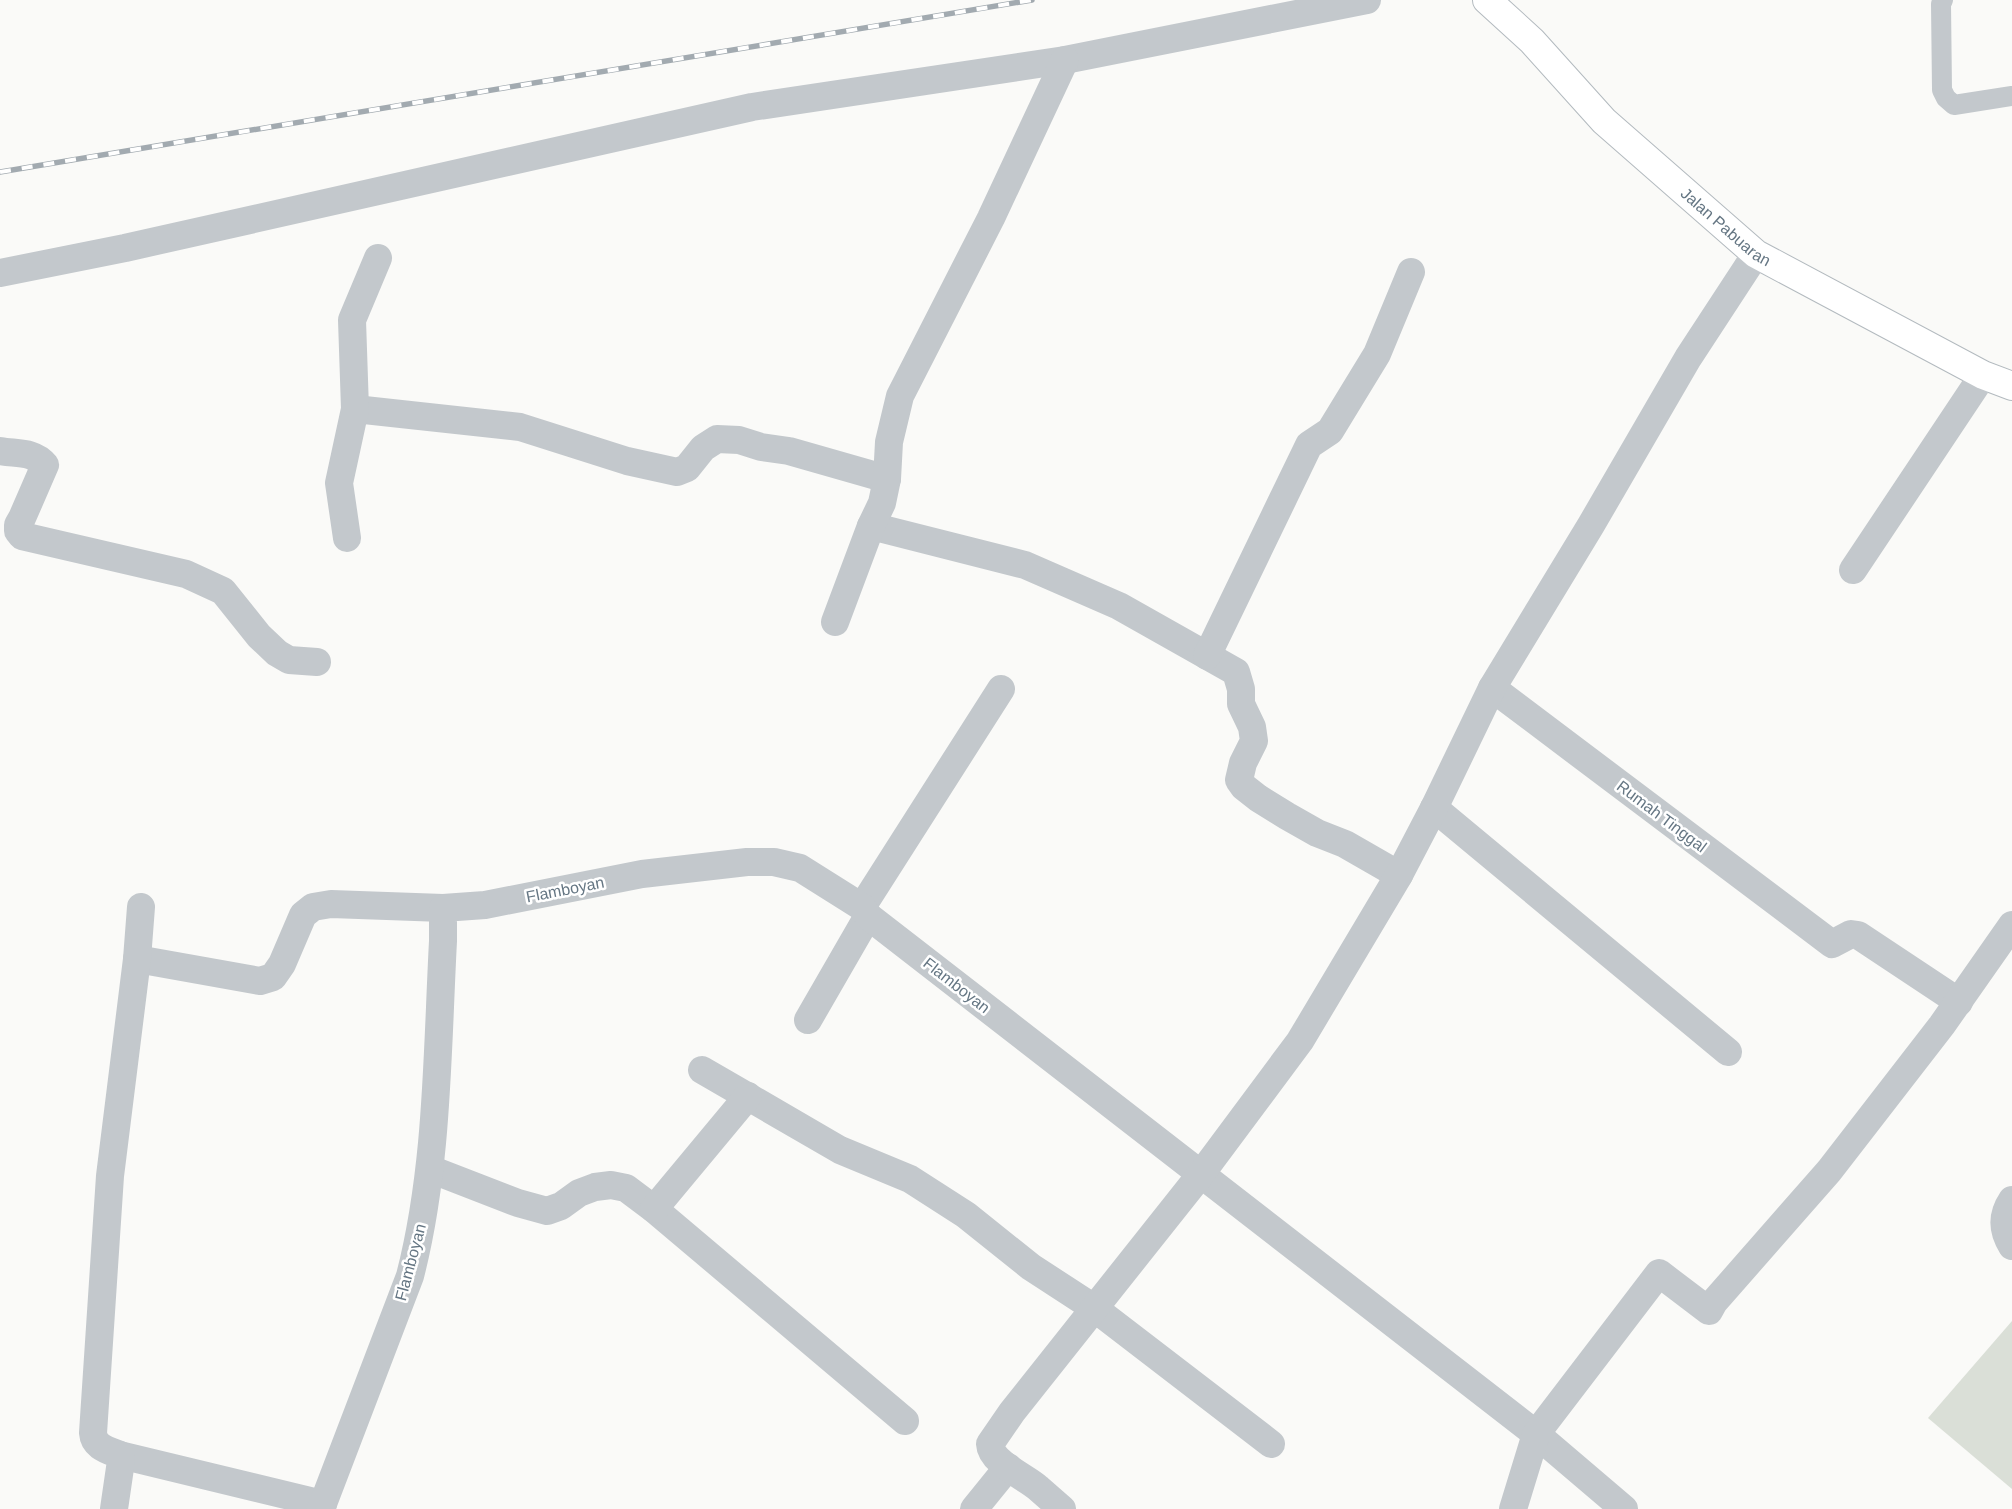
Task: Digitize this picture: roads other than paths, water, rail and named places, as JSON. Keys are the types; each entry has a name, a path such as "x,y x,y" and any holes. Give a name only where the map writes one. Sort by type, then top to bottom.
{"street":[{"path":"0,273 125,248 752,107 1065,60 1367,0"},
{"name":"Jalan Pabuaran","path":"1488,0 1532,41 1604,121 1756,254 1983,374 2012,386"},
{"path":"834,622 871,526 882,503 888,479 889,442 900,396 991,218 1065,60"},
{"path":"1062,1509 1037,1487 1016,1475 992,1453 990,1444 1012,1412 1201,1174 1300,1041 1399,875 1434,808 1492,688 1591,525 1688,358 1756,254"},
{"path":"347,538 339,483 355,409 352,320 378,258"},
{"path":"1207,656 1309,445 1330,430 1377,354 1411,272"},
{"path":"1853,570 1983,374"},
{"path":"355,409 520,427 627,461 677,472 687,468 703,448 717,439 789,451 888,479"},
{"path":"0,451 31,454 40,459 45,465 18,525 18,531 22,536 186,574 206,582 223,591 259,636 276,653 290,660 316,662"},
{"path":"871,526 1025,565 1119,606 1236,672 1241,690 1241,704 1252,727 1254,740 1243,763 1239,780 1244,787 1258,798 1317,833 1345,844 1399,875"},
{"name":"Rumah Tinggal","path":"1492,688 1832,944 1851,934 1858,935 1959,1002"},
{"path":"808,1020 865,912 1001,690"},
{"path":"1434,808 1728,1052"},
{"name":"Flamboyan","path":"322,1507 410,1276 417,1247 430,1169 443,941 443,908 485,905 642,874 746,862 774,862 800,868 865,912 1536,1434 1624,1509"},
{"path":"137,960 260,981 274,977 282,964 303,915 313,907 331,904 443,908"},
{"path":"140,907 137,960 110,1176 94,1440 99,1446 120,1455 322,1507"},
{"path":"1513,1509 1536,1434 1659,1273 1709,1311 1714,1302 1829,1171 1959,1002 2012,925"},
{"path":"702,1070 840,1150 910,1179 966,1215 1031,1267 1094,1308 1271,1444"},
{"path":"654,1209 748,1096"},
{"path":"430,1169 518,1203 547,1211 561,1206 579,1193 595,1187 611,1185 626,1188 654,1209 905,1421"},
{"path":"2012,1200 2008,1206 2004,1222 2007,1239 2012,1246"},
{"path":"114,1509 121,1469 120,1455"},
{"path":"974,1509 1008,1467"}],"lane":[{"path":"1943,0 1941,4 1942,90 1946,98 1954,104 2012,96"}],"railway":[{"path":"0,172 1032,0"}]}
